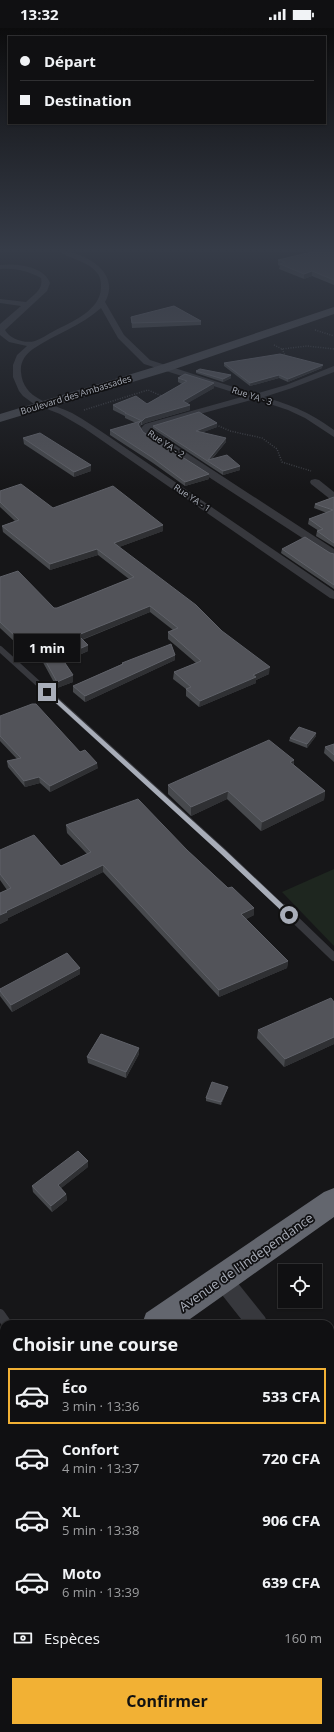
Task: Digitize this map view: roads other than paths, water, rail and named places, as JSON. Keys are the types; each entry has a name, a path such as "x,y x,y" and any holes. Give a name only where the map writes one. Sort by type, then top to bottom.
{"highway":[{"name":"Avenue de l'Independance","path":"163,1320 334,1201"}],"main road":[{"name":"Boulevard des Ambassades","path":"0,418 165,368 272,331"}],"street":[{"path":"1,331 3,334 14,341 37,344"},
{"name":"Rue YA - 1","path":"60,331 24,353 17,362 16,367 22,390 33,399 69,415 105,438 334,596"},
{"name":"Rue YA - 3","path":"118,331 131,347 147,362 300,412 334,434"},
{"name":"Rue YA - 2","path":"334,369 255,397 184,414 148,426 145,431 334,554"},
{"path":"317,376 328,380"},
{"path":"315,482 334,497"},
{"path":"222,1279 255,1320"}],"lane":[{"path":"0,649 223,851 334,957"}]}
